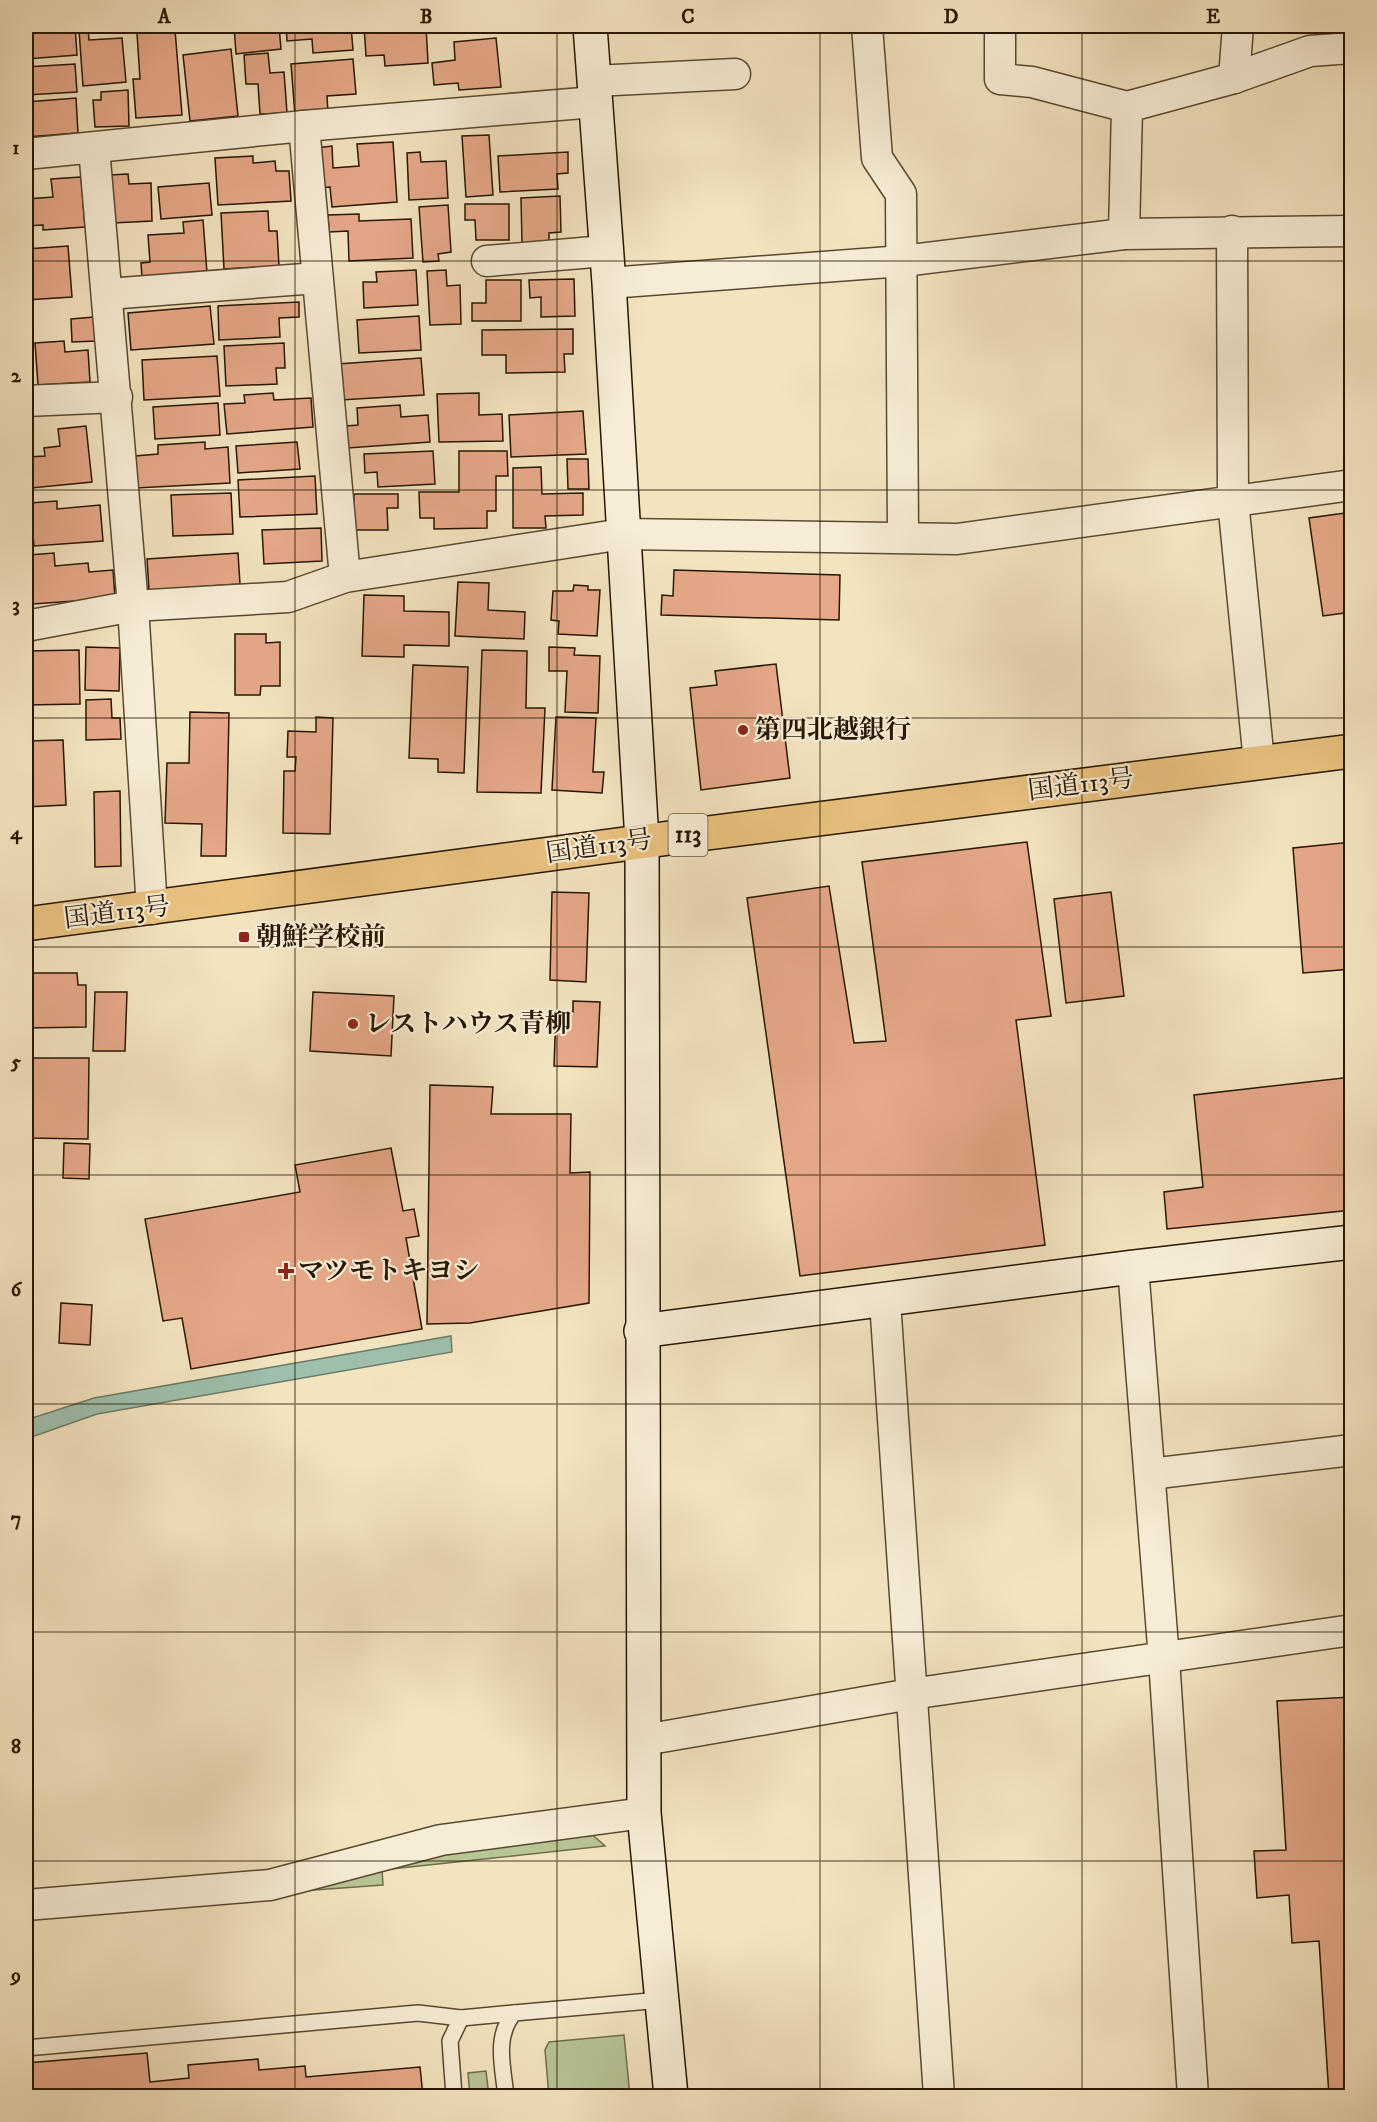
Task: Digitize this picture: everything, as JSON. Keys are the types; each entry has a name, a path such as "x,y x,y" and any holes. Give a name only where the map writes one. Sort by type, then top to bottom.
{"highway":[{"name":"国道113号","path":"26,924 1352,751"}],"street":[{"path":"590,26 642,842 641,1331 644,1813 671,2097"},
{"path":"867,26 877,158 902,194 903,537"},
{"path":"1000,26 1000,80 1032,82 1127,107 1234,78 1310,51 1352,48"},
{"path":"1234,78 1238,26"},
{"path":"26,154 304,126 735,74"},
{"path":"1124,234 1127,107"},
{"path":"304,126 345,577"},
{"path":"94,148 133,606 152,909"},
{"path":"1232,231 1233,501 1259,762"},
{"path":"487,261 607,267 903,261 1124,234 1352,231"},
{"path":"108,294 317,278"},
{"path":"26,401 117,397"},
{"path":"26,626 133,606 288,597 345,577 623,534 957,539 1352,485"},
{"path":"641,1331 1133,1267 1352,1242"},
{"path":"1133,1267 1164,1659 1193,2097"},
{"path":"885,1301 939,2097"},
{"path":"1150,1474 1352,1450"},
{"path":"644,1740 911,1694 1352,1630"},
{"path":"26,1905 270,1885 441,1840 644,1813"}],"lane":[{"path":"26,2048 418,2013 461,2018 661,2000"},
{"path":"506,2097 500,2037 505,2023 514,2013"},
{"path":"454,2097 450,2041 461,2018"}],"shaded area":[{"path":"451,1336 452,1352 97,1414 26,1439 26,1420 94,1398"},
{"path":"586,1829 605,1846 382,1870 383,1885 273,1893 442,1850"},
{"path":"624,2035 630,2096 549,2096 545,2050 549,2042"},
{"path":"486,2071 489,2096 470,2096 468,2073"}],"building":[{"path":"26,26 75,26 77,55 26,59"},
{"path":"234,26 279,26 281,49 236,54"},
{"path":"286,26 351,26 353,50 313,53 312,39 287,41"},
{"path":"364,26 426,26 428,63 385,66 384,55 366,56"},
{"path":"427,26 496,26 496,27 428,32"},
{"path":"88,29 89,40 122,38 126,82 83,86 79,30"},
{"path":"175,30 182,115 136,118 133,79 140,79 137,33"},
{"path":"496,38 501,87 459,90 458,83 434,85 432,63 455,60 454,42"},
{"path":"231,49 238,116 190,121 183,55"},
{"path":"268,53 270,73 284,72 287,113 260,114 258,84 246,84 244,55"},
{"path":"353,59 356,94 327,96 328,113 295,115 291,64"},
{"path":"75,64 77,92 26,95 26,67"},
{"path":"128,90 129,126 95,127 93,100 101,100 101,92"},
{"path":"76,98 78,133 26,137 26,102"},
{"path":"489,135 493,195 466,197 462,136"},
{"path":"393,142 397,202 332,207 330,187 319,188 316,148 332,146 333,168 359,166 357,144"},
{"path":"420,152 421,162 446,161 448,198 409,200 407,153"},
{"path":"568,152 568,173 557,174 558,189 500,192 498,156"},
{"path":"253,156 253,163 275,161 276,171 289,171 291,201 218,205 215,158"},
{"path":"128,174 129,184 151,183 152,221 113,223 110,175"},
{"path":"81,177 85,227 43,230 43,225 26,226 26,199 53,197 51,179"},
{"path":"209,183 212,215 161,219 158,187"},
{"path":"560,196 561,232 549,233 549,242 522,243 521,198"},
{"path":"465,204 509,204 509,240 476,240 475,220 465,220"},
{"path":"448,205 451,252 438,254 439,261 423,262 419,207"},
{"path":"268,211 269,231 277,231 279,266 224,269 221,213"},
{"path":"359,214 359,221 411,219 413,258 349,261 348,231 329,232 328,215"},
{"path":"203,220 207,273 142,278 141,263 150,262 148,235 184,233 183,222"},
{"path":"68,246 72,297 26,300 26,249"},
{"path":"416,270 418,305 364,308 363,282 377,282 376,272"},
{"path":"446,270 447,286 460,285 461,324 430,325 427,271"},
{"path":"574,279 575,316 541,317 541,297 530,298 529,280"},
{"path":"486,280 521,280 521,321 472,321 472,303 486,303"},
{"path":"299,302 299,317 279,318 280,337 219,340 218,306"},
{"path":"210,306 214,344 131,350 128,313"},
{"path":"419,316 421,350 359,353 357,320"},
{"path":"94,317 96,341 72,342 71,319"},
{"path":"573,329 573,354 564,354 565,372 506,373 506,355 482,355 482,330"},
{"path":"64,341 65,352 88,350 90,382 38,385 35,343"},
{"path":"284,343 285,368 276,368 277,384 226,386 224,346"},
{"path":"217,356 220,396 144,400 142,360"},
{"path":"421,358 424,395 340,400 338,364"},
{"path":"273,393 274,400 311,398 313,427 227,434 224,404 245,403 244,395"},
{"path":"479,393 479,415 502,414 503,441 439,442 437,394"},
{"path":"218,403 220,435 155,439 153,407"},
{"path":"400,405 401,417 428,415 430,442 348,448 346,426 358,425 357,408"},
{"path":"583,411 586,454 511,457 509,415"},
{"path":"86,426 92,482 31,488 28,457 45,456 44,448 60,446 58,429"},
{"path":"205,442 205,449 228,447 230,483 136,488 135,456 158,454 158,445"},
{"path":"297,442 300,469 238,473 236,446"},
{"path":"433,451 435,484 378,487 377,472 365,473 364,454"},
{"path":"459,451 507,451 508,476 496,476 496,511 487,511 487,528 434,529 434,518 420,518 419,492 459,492"},
{"path":"567,459 588,459 589,489 568,489"},
{"path":"541,467 542,494 583,493 583,515 545,516 546,528 513,528 513,468"},
{"path":"315,476 317,514 240,517 238,480"},
{"path":"231,493 233,534 173,536 171,495"},
{"path":"354,494 398,494 398,508 387,508 388,530 353,530"},
{"path":"57,501 57,509 100,505 103,541 34,546 30,503"},
{"path":"1352,512 1352,612 1323,616 1309,518"},
{"path":"321,528 322,561 264,564 262,530"},
{"path":"54,553 55,566 88,563 89,572 113,570 115,598 33,604 29,555"},
{"path":"238,553 240,584 149,590 147,559"},
{"path":"674,570 840,575 839,620 661,615 662,595 673,596"},
{"path":"458,582 489,583 488,610 525,612 524,639 455,636"},
{"path":"574,585 588,586 588,590 600,590 597,636 558,634 559,621 551,620 553,591 573,591"},
{"path":"364,595 404,596 404,611 449,612 449,646 404,645 404,657 362,656"},
{"path":"235,634 266,634 266,643 280,642 280,686 261,686 260,695 235,695"},
{"path":"86,647 120,648 119,691 85,690"},
{"path":"549,647 575,648 574,655 600,656 598,713 565,712 567,671 549,671"},
{"path":"79,650 80,704 26,705 26,651"},
{"path":"482,650 527,651 526,708 545,708 541,793 477,792"},
{"path":"776,664 790,778 701,790 690,688 717,685 715,671"},
{"path":"413,665 468,667 464,773 438,772 438,759 409,758"},
{"path":"111,699 112,718 120,718 121,739 86,740 86,700"},
{"path":"190,712 229,713 226,856 201,856 202,824 165,823 167,763 189,763"},
{"path":"316,717 333,718 330,834 283,833 284,771 295,771 296,757 287,757 288,731 316,732"},
{"path":"556,717 596,718 593,772 604,772 602,793 552,790"},
{"path":"63,740 66,805 26,807 26,741"},
{"path":"120,791 121,866 95,867 94,792"},
{"path":"1027,842 1051,1016 1016,1020 1045,1245 800,1276 747,898 829,886 854,1043 886,1041 862,862"},
{"path":"1352,842 1352,969 1303,973 1293,848"},
{"path":"552,892 589,893 586,982 550,980"},
{"path":"1111,892 1124,996 1066,1003 1054,899"},
{"path":"27,973 77,973 78,985 86,985 86,1027 27,1028"},
{"path":"95,992 127,992 125,1051 93,1051"},
{"path":"313,992 394,996 391,1056 310,1051"},
{"path":"573,1001 600,1002 597,1067 554,1066 556,1011 573,1012"},
{"path":"29,1058 89,1058 88,1139 28,1138"},
{"path":"1352,1077 1352,1210 1167,1229 1164,1192 1203,1187 1194,1095"},
{"path":"430,1085 493,1087 491,1114 571,1114 570,1173 590,1172 589,1303 470,1323 427,1324"},
{"path":"64,1143 90,1144 89,1179 63,1178"},
{"path":"391,1148 403,1211 414,1209 419,1236 406,1238 422,1329 191,1369 182,1318 163,1321 145,1219 300,1192 295,1165"},
{"path":"61,1303 92,1305 90,1345 59,1343"},
{"path":"1352,1697 1352,2096 1329,2096 1319,1941 1292,1943 1289,1895 1257,1898 1254,1851 1286,1850 1277,1701"},
{"path":"147,2053 150,2082 189,2078 188,2065 258,2059 259,2070 305,2066 306,2077 420,2067 423,2096 26,2096 26,2063"}],"place":[{"name":"第四北越銀行","path":"743,730"},
{"name":"朝鮮学校前","path":"244,937"},
{"name":"レストハウス青柳","path":"353,1024"},
{"name":"マツモトキヨシ","path":"286,1271"}]}
